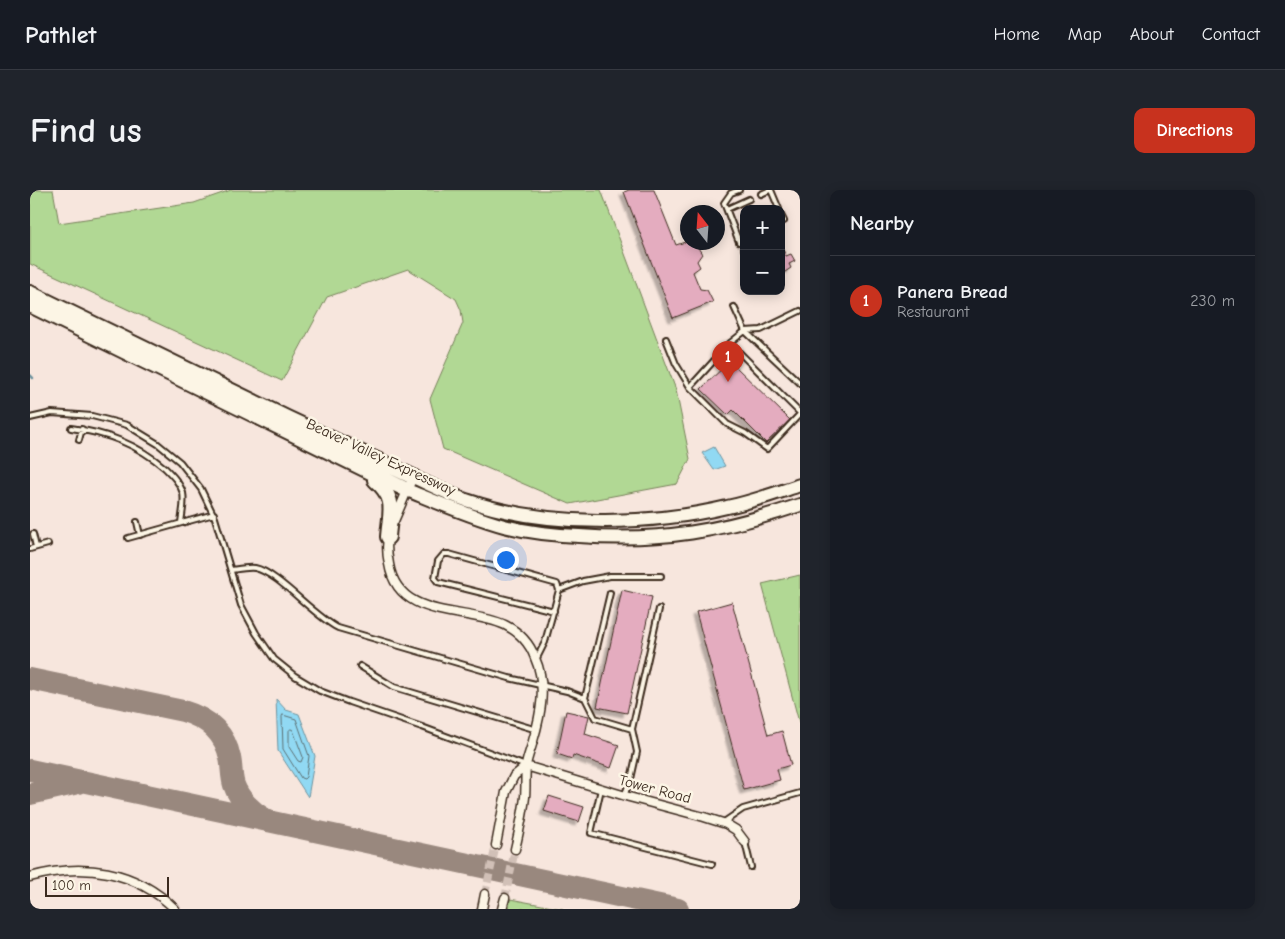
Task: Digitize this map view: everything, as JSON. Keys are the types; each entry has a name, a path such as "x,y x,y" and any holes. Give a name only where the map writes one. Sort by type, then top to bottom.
{"highway":[{"name":"Beaver Valley Expressway","path":"30,293 287,418 468,501 521,514 570,520 637,520 694,514 740,504 800,485"},
{"name":"Beaver Valley Expressway","path":"30,305 365,471 407,490 504,526 558,535 602,538 657,537 696,533 754,520 800,505"},
{"path":"365,471 384,488 389,496 388,537"}],"street":[{"path":"413,477 388,537 387,551 391,572 400,588 409,598 434,609 503,624 522,637 536,660 542,684 542,703 526,766 525,798 516,849"},
{"path":"496,845 506,792 514,776 526,766"},
{"name":"Tower Road","path":"526,766 722,823 736,830 745,842"},
{"path":"30,877 57,870 96,870 117,875 154,891 175,909"},
{"path":"482,909 485,894"},
{"path":"502,909 505,898"}],"lane":[{"path":"739,190 731,194 724,203 740,238"},
{"path":"761,194 771,190 777,205"},
{"path":"727,209 749,199"},
{"path":"734,307 745,331 800,383"},
{"path":"690,387 730,343 745,331 761,330 800,310"},
{"path":"666,339 676,364 690,387 728,424 745,432 768,449 800,414 730,343"},
{"path":"30,418 52,413 92,416 127,426 158,444 180,462 201,489 214,514 241,605 256,633 274,659 295,676 320,691 526,766"},
{"path":"71,428 108,435 127,443 153,458 176,480 183,492 184,508 181,523"},
{"path":"79,440 82,429"},
{"path":"128,538 214,514"},
{"path":"137,522 140,534"},
{"path":"33,534 36,547"},
{"path":"30,549 48,544"},
{"path":"536,660 545,642 554,611 560,590 557,584 449,554 444,554 438,561 435,578 438,582 554,611"},
{"path":"231,570 254,568 269,574 326,622 338,628 500,675 567,691 585,698"},
{"path":"560,590 583,581 610,576 661,576"},
{"path":"610,594 585,698 595,718 632,729"},
{"path":"624,796 631,779 636,752 632,729 660,609"},
{"path":"360,666 394,687 536,730"},
{"path":"601,789 591,833 712,864"},
{"path":"722,823 743,810 800,794"},
{"name":"Tower Road","path":"745,842 752,867"}],"green space":[{"path":"30,190 53,190 59,223 194,203 231,190 601,190 676,390 690,459 677,484 570,504 443,449 430,399 463,323 461,310 456,299 408,269 327,297 282,381 30,264"},
{"path":"800,575 800,726 762,584"},
{"path":"510,899 563,909 509,909"}],"water":[{"path":"714,447 725,466 714,470 702,453"},
{"path":"276,699 286,710 299,714 315,756 308,797 278,751"}],"building":[{"path":"629,190 654,190 676,245 680,244 680,250 700,250 702,254 697,261 700,267 693,272 700,289 707,290 713,302 673,318 624,192"},
{"path":"785,254 786,256 791,254 795,261 789,264 791,268 785,272"},
{"path":"730,361 790,420 766,443 733,410 728,415 701,389"},
{"path":"622,590 652,597 627,713 597,707"},
{"path":"732,602 768,735 782,731 791,765 777,769 780,780 744,790 696,612"},
{"path":"566,711 589,716 585,734 619,745 611,768 573,755 572,759 557,754"},
{"path":"549,796 584,807 579,822 544,811"}],"waterway":[{"path":"30,375 33,378"}],"taxiway":[{"path":"30,679 183,711 207,722 214,727 228,749 232,778 239,795 255,813 265,819"},
{"path":"30,770 678,909"},
{"path":"30,794 78,783"}],"tunnel":[{"path":"485,894 496,845"},
{"path":"505,898 515,849"}],"place":[{"name":"Panera Bread","path":"728,382"}]}
